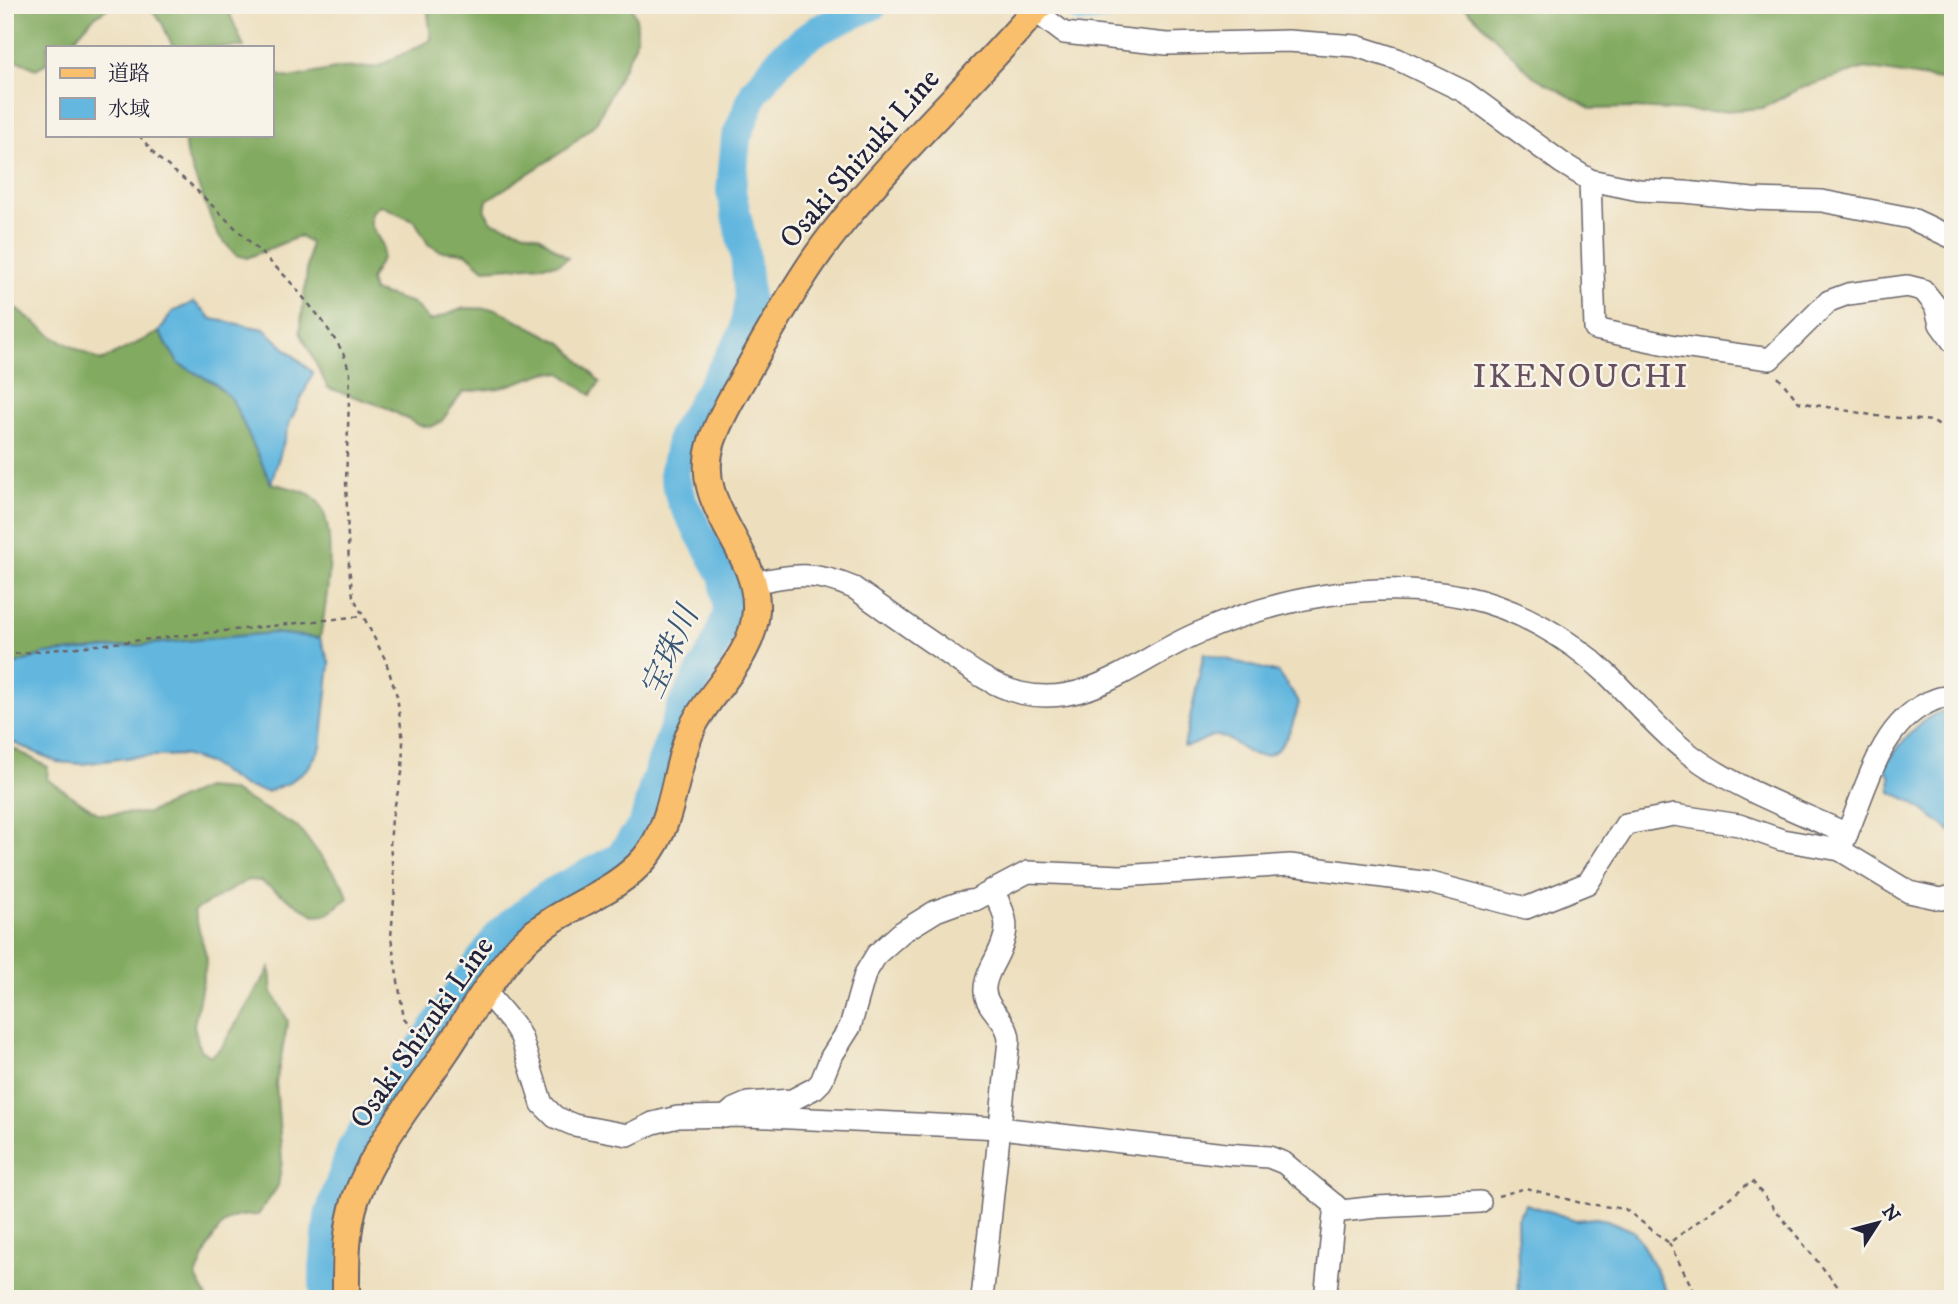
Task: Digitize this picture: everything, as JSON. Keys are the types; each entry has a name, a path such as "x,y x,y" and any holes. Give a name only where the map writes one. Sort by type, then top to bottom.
{"main road":[{"name":"Osaki Shizuki Line","path":"346,1299 345,1241 356,1200 374,1156 485,991 523,943 563,914 621,880 645,858 662,830 693,727 748,644 756,611 753,583 743,554 719,515 708,481 711,445 725,410 799,280 838,227 895,160 1038,8"}],"street":[{"path":"1038,8 1064,33 1167,44 1287,41 1356,46 1397,59 1465,92 1562,163 1590,180 1639,190 1752,199 1822,201 1910,218 1953,238"},
{"path":"1590,180 1595,329 1675,346 1770,359 1829,301 1848,294 1907,286 1923,290 1934,305 1940,324 1953,342"},
{"path":"753,583 787,575 806,574 838,581 854,588 986,679 1016,692 1043,697 1065,695 1097,686 1194,635 1286,604 1324,596 1383,590 1464,596 1509,610 1561,638 1607,674 1673,741 1734,783 1843,842 1909,891 1941,899 1953,897"},
{"path":"1843,842 1881,750 1910,712 1942,696 1953,698"},
{"path":"725,1116 734,1108 748,1103 792,1100 807,1094 821,1082 831,1057 850,1027 864,974 877,954 902,932 936,911 975,900 1028,872 1121,876 1290,865 1430,884 1526,908 1588,883 1626,824 1674,815 1739,825 1782,840 1843,842"},
{"path":"982,1299 1009,1031 987,1000 985,988 988,973 1005,940 1006,919 992,890"},
{"path":"485,991 518,1031 538,1098 555,1117 574,1125 628,1135 668,1118 725,1116 1000,1128 1269,1157 1284,1163 1342,1211 1480,1202"},
{"path":"1325,1299 1335,1205"}],"path":[{"path":"140,136 158,158 190,184 287,278 322,320 342,352 350,373 345,481 349,568 354,596 384,659 397,696 402,730 402,773 392,818 390,846 395,887 391,937 404,1019 415,1032 435,1045"},
{"path":"1770,359 1778,377 1799,402 1877,416 1933,421 1953,435"},
{"path":"5,655 362,616"},
{"path":"1669,1243 1752,1181 1848,1299"},
{"path":"1480,1202 1526,1188 1581,1202 1625,1209 1669,1243 1698,1299"}],"green space":[{"path":"5,5 112,5 92,19 68,46 46,46 46,64 36,69 5,55"},
{"path":"147,5 226,5 244,46 173,46 162,23"},
{"path":"427,5 630,5 633,9 637,24 635,45 596,123 565,150 487,200 485,211 492,222 539,236 568,258 558,264 484,269 466,253 440,251 428,244 415,221 380,205 371,213 371,225 383,246 382,258 370,280 373,291 413,303 430,321 464,308 496,309 564,344 600,382 591,395 561,373 548,372 500,388 463,392 441,422 431,427 418,425 385,407 328,388 300,332 310,243 300,236 247,258 236,255 217,234 186,154 184,136 273,136 273,72 290,78 340,68 377,67 431,40"},
{"path":"1463,5 1953,5 1953,82 1865,68 1798,89 1763,108 1710,112 1592,109 1533,76"},
{"path":"5,300 55,338 101,361 159,332 179,364 213,382 232,399 271,483 312,496 321,507 327,523 330,563 320,638 272,633 44,654 10,667 5,648 9,609 5,584"},
{"path":"5,744 48,767 47,779 99,814 148,813 205,788 230,790 298,827 344,886 348,898 328,914 314,915 260,881 248,880 194,911 207,959 194,1025 200,1050 211,1056 221,1048 270,968 272,992 288,1021 276,1083 282,1161 278,1186 258,1215 235,1217 216,1234 196,1277 208,1299 5,1299"}],"water":[{"path":"194,302 212,319 264,329 313,373 290,422 271,483 232,399 213,382 179,364 159,332 172,312"},
{"path":"272,633 320,638 330,664 321,747 308,768 289,783 267,792 243,786 208,763 183,755 132,757 83,764 57,762 5,739 5,668 44,654"},
{"path":"1204,653 1279,673 1299,703 1289,733 1277,749 1260,756 1249,753 1220,736 1184,747"},
{"path":"1945,711 1953,715 1953,833 1913,802 1891,792 1890,775 1884,768 1919,725 1927,718"},
{"path":"1526,1204 1576,1220 1607,1220 1633,1231 1671,1299 1519,1299 1517,1218"}],"waterway":[{"name":"宝珠川","path":"324,1299 329,1216 352,1148 500,932 549,894 618,858 644,824 654,785 680,711 714,648 728,613 724,577 681,500 674,474 682,436 744,333 749,299 745,255 731,191 736,138 755,91 784,55 816,31 873,5"},
{"name":"宝珠川","path":"1076,5 1082,8 1107,5"}],"district":[{"name":"IKENOUCHI","path":"1581,375"}]}
